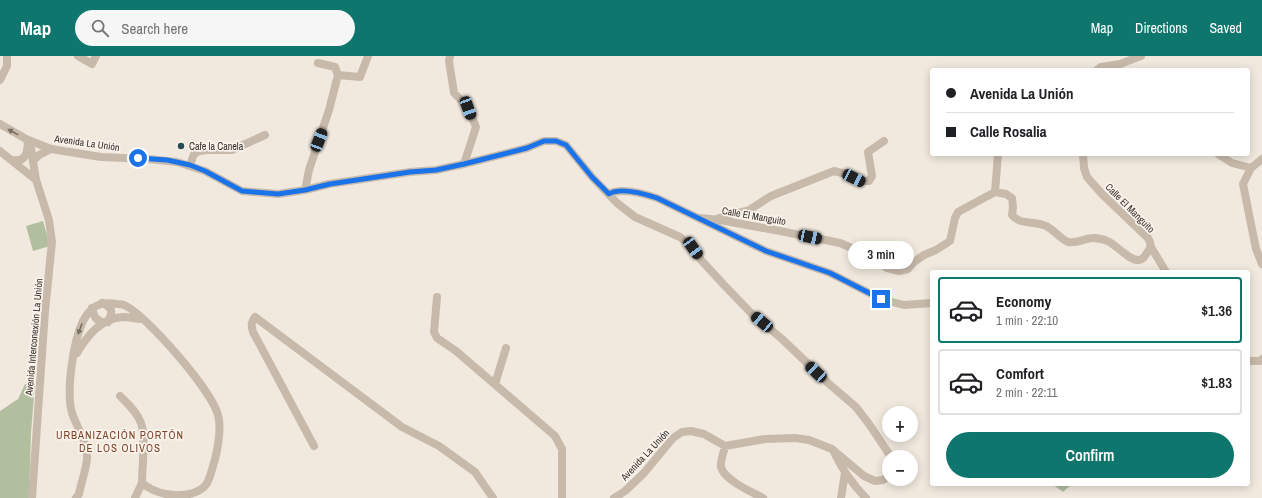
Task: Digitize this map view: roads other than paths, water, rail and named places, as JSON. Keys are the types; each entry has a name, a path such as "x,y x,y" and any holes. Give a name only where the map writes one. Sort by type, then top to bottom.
{"street":[{"path":"0,80 7,66 7,56"},
{"path":"78,56 92,64 96,56"},
{"path":"338,75 360,76 368,56"},
{"path":"450,56 449,61 454,93 468,108 476,127 464,164"},
{"path":"1100,68 1120,64 1141,56"},
{"path":"305,190 309,170 329,110 338,75 334,67 318,63"},
{"name":"Avenida La Unión","path":"0,124 27,141 51,149 101,157 154,159 177,162 205,171 242,191 278,194 337,183 410,172 436,170 527,148 544,141 556,141 566,145 592,177 617,203 635,217 680,237 693,248 701,260 724,286 752,314 782,339 856,407 886,450"},
{"path":"190,165 194,154 200,151 232,150 265,135"},
{"path":"27,141 34,160 36,180"},
{"path":"12,160 17,161 24,158 26,155 27,141"},
{"path":"713,219 749,210 771,196 834,171 846,174 862,181 869,181 872,176 868,152 884,141"},
{"path":"34,160 39,155 51,149"},
{"path":"0,151 36,180"},
{"path":"995,192 998,156"},
{"name":"Calle El Manguito","path":"700,218 713,219 840,243 874,258 887,268 899,271 908,268 924,255 936,250 950,241 955,218 958,212 995,192 1006,194 1012,198 1014,208 1012,214 1015,219 1024,223 1046,226 1058,234 1066,242 1074,243 1093,238 1108,241 1133,259 1143,259 1151,247 1148,238 1102,194 1087,177 1084,168 1083,156"},
{"path":"1221,156 1232,163 1251,168"},
{"path":"1262,160 1251,168 1243,184 1256,249 1262,264"},
{"name":"Avenida Interconexión La Unión","path":"32,498 45,311 52,249 49,220 36,180"},
{"path":"609,194 614,191 643,194 657,198 766,251 830,273 881,299 904,304 930,303"},
{"path":"1151,247 1165,270"},
{"path":"437,297 434,332 437,338 456,351 555,436 562,449 562,498"},
{"path":"76,498 79,494 87,459 86,447 72,413 70,399 74,358 78,336 83,321 92,308 102,303 108,302 125,306 143,319 193,373 218,415 219,428 215,459 208,483 200,490 187,495 173,495 160,493 149,489 142,483"},
{"path":"102,303 109,306 111,311 111,314 106,322"},
{"path":"92,308 94,316 97,320 106,322"},
{"path":"74,358 85,339 106,322 122,317 143,319"},
{"path":"314,446 253,332 251,326 252,320 255,317 402,427 439,446 475,472 493,498"},
{"path":"495,384 506,348"},
{"path":"1250,361 1262,360"},
{"path":"120,396 133,410 141,423 143,433 142,483 135,498"},
{"name":"Avenida La Unión","path":"614,498 634,483 673,438 682,432 691,431 704,434 725,446"},
{"path":"763,498 723,474 720,466 725,446 765,439 795,438 809,440 832,449 864,476 875,481 882,480"},
{"path":"832,449 845,473 855,487 866,498"},
{"path":"841,498 845,473"}],"place":[{"name":"Cafe la Canela","path":"181,146"}],"district":[{"name":"URBANIZACIÓN PORTÓN DE LOS OLIVOS","path":"120,441"}]}
